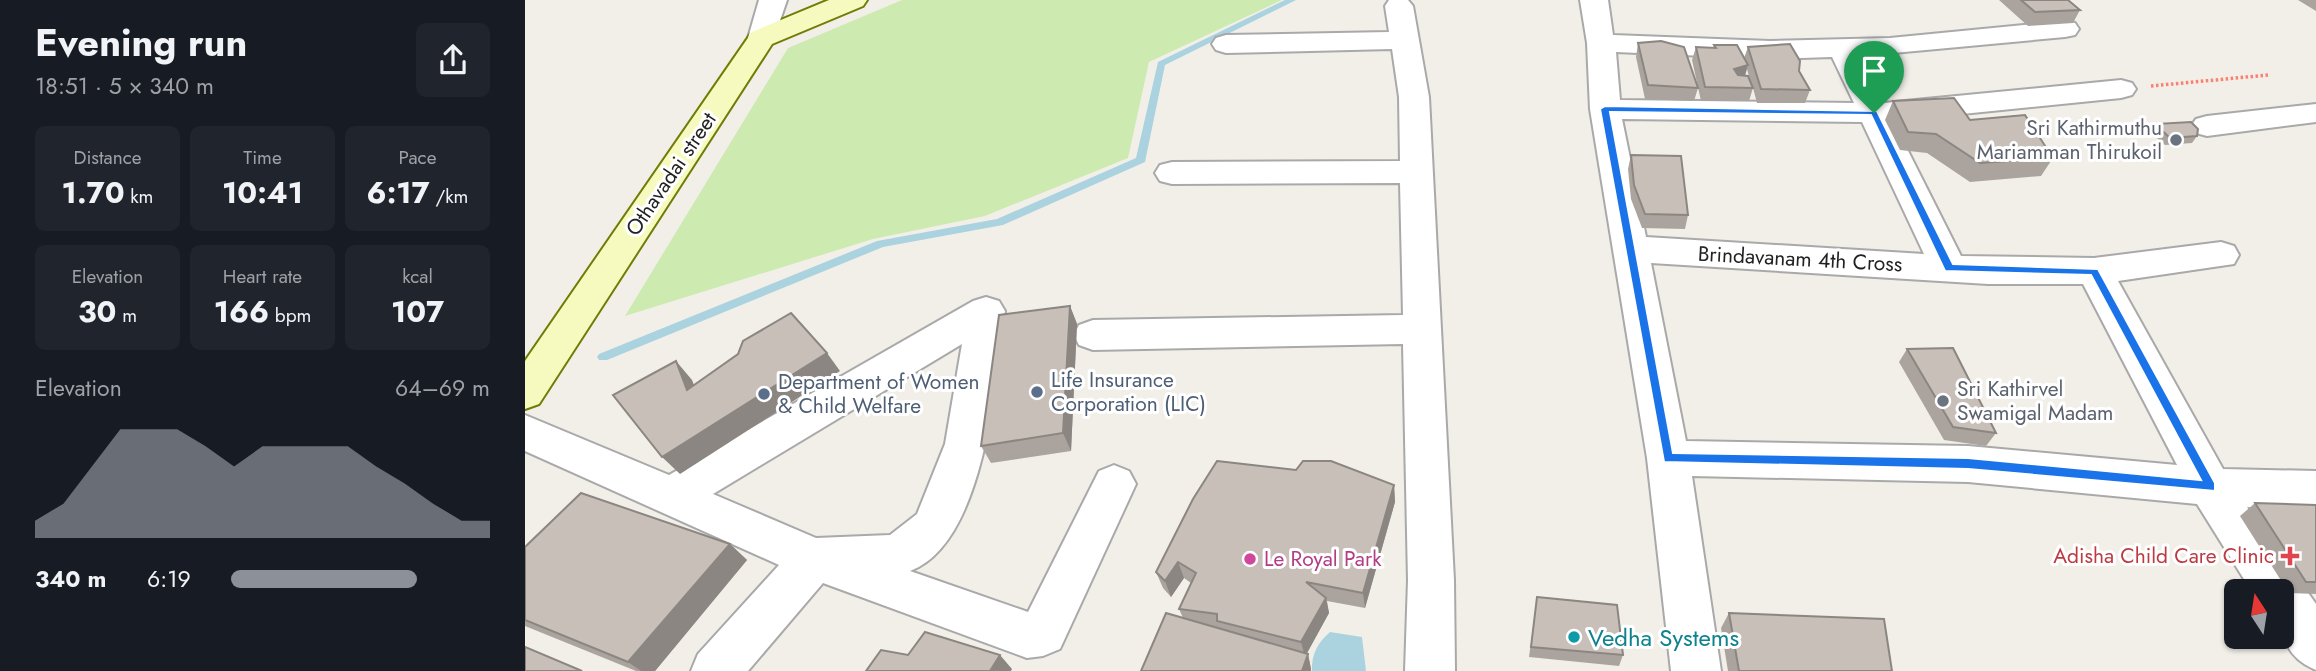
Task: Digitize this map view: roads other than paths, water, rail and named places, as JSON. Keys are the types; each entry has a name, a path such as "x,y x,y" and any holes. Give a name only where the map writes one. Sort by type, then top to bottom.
{"street":[{"path":"762,38 773,0"},
{"path":"762,38 853,0"},
{"path":"1594,0 1601,43 1605,109 1668,458 1696,671"},
{"path":"1226,44 1402,23 1414,97 1431,580 1430,671"},
{"path":"1601,43 1770,50 1890,47 2065,29"},
{"name":"Othavadai street","path":"525,393 762,38"},
{"path":"1842,48 1949,268"},
{"path":"1605,109 1874,113 2120,89"},
{"path":"2207,126 2311,119"},
{"path":"1172,173 1417,172"},
{"name":"Brindavanam 4th Cross","path":"1631,249 1949,268 2094,271 2221,256"},
{"path":"2094,271 2211,487 2272,579"},
{"path":"674,495 986,311 966,444 934,527 899,555 814,559 716,671"},
{"path":"1093,335 1423,329"},
{"path":"525,432 674,495 814,559 1027,635 1043,633 1114,484"},
{"path":"1668,458 1968,464 2211,487 2316,490"},
{"path":"2294,613 2316,646"}],"water":[{"path":"1330,632 1362,637 1366,671 1312,671 1316,649"}],"waterway":[{"path":"603,357 881,244 999,222 1141,160 1161,64 1292,0"}],"place":[{"name":"Sri Kathirmuthu Mariamman Thirukoil","path":"2176,140"},
{"name":"Life Insurance Corporation (LIC)","path":"1037,392"},
{"name":"Department of Women & Child Welfare","path":"764,394"},
{"name":"Sri Kathirvel Swamigal Madam","path":"1943,401"},
{"name":"Adisha Child Care Clinic","path":"2290,556"},
{"name":"Le Royal Park","path":"1250,559"},
{"name":"Vedha Systems","path":"1574,637"}]}
